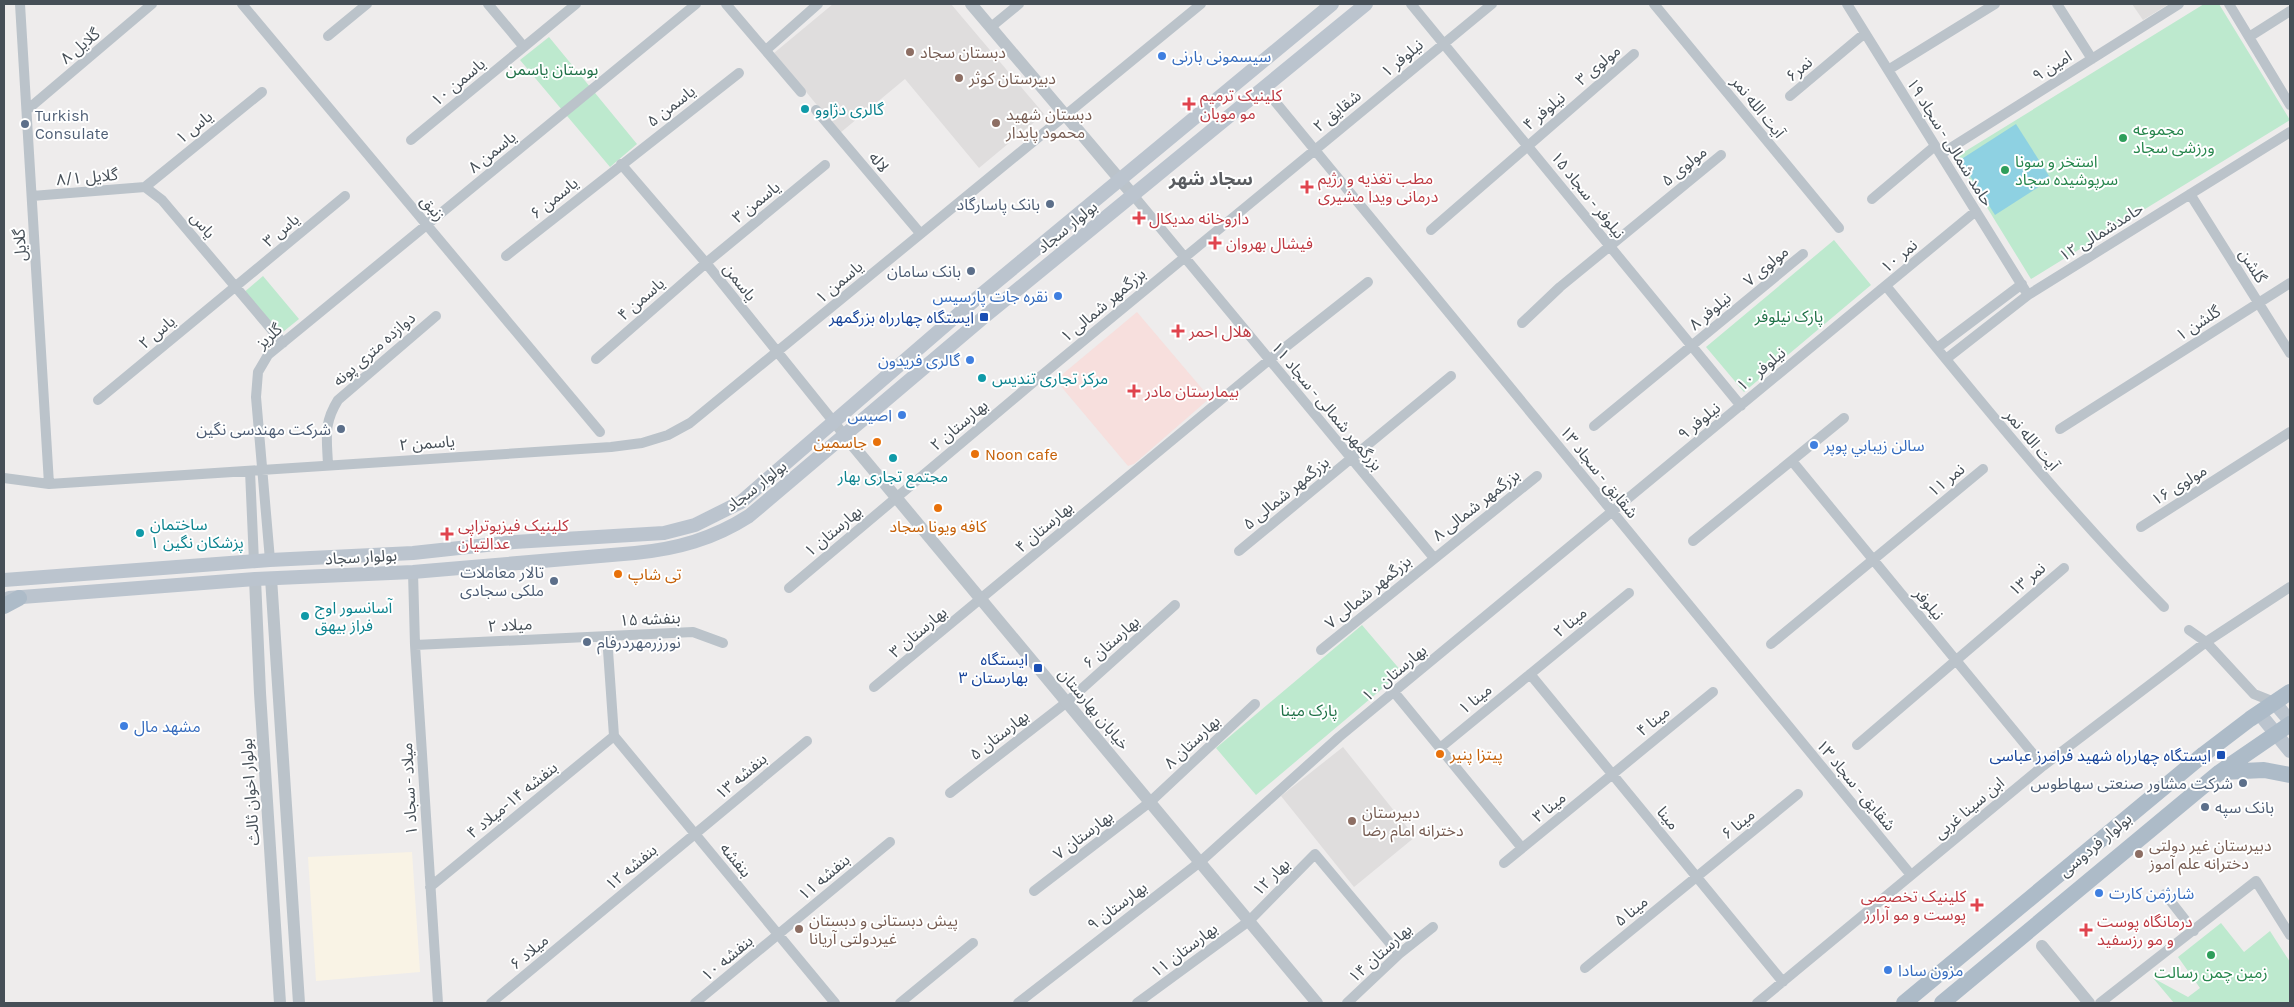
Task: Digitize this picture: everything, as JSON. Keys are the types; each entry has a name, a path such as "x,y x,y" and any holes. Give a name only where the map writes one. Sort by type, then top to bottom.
{"main road":[{"name":"بولوار سجاد","path":"4,580 270,560 413,553 514,542 664,533 695,525 741,502 977,298 1332,4"},
{"name":"بولوار سجاد","path":"11,598 255,579 413,572 666,550 700,542 725,531 749,516 846,436 984,317 1366,4"},
{"path":"270,560 271,578"},
{"path":"254,562 255,579"},
{"path":"4,606 11,598"},
{"name":"بولوار فردوسی","path":"1904,1003 2204,754 2259,705 2274,702 2290,692"},
{"path":"2274,702 2290,722"},
{"path":"2259,705 2275,733 2290,751"},
{"name":"بولوار فردوسی","path":"1942,1003 2220,772 2290,722"},
{"path":"2220,772 2264,770 2290,775"}],"street":[{"name":"گلایل","path":"20,4 49,484"},
{"name":"گلایل ۸","path":"26,110 152,4"},
{"name":"زنبق","path":"242,4 428,224 600,432"},
{"path":"328,36 367,4"},
{"path":"488,4 524,47"},
{"name":"یاسمن ۱۰","path":"411,140 576,4"},
{"name":"یاسمن ۸","path":"428,224 696,4"},
{"path":"726,4 801,92"},
{"path":"766,50 818,4"},
{"path":"971,4 1133,195"},
{"path":"991,27 1019,4"},
{"name":"نیلوفر - سجاد ۱۵","path":"1411,4 1741,406"},
{"name":"نیلوفر ۱","path":"1379,96 1492,4"},
{"name":"آیت الله نمر","path":"1654,4 1838,228"},
{"name":"حامد شمالی - سجاد ۱۹","path":"1847,4 2028,295"},
{"path":"1888,70 1995,4"},
{"path":"2057,4 2092,59"},
{"name":"امین ۹","path":"1872,200 1938,150 2028,98 2179,4"},
{"path":"2229,4 2290,105"},
{"name":"یاسمن ۱","path":"778,353 920,233 1197,5"},
{"path":"2249,37 2290,12"},
{"name":"نمر۶","path":"1790,96 1865,33"},
{"name":"مولوی ۳","path":"1581,100 1634,54"},
{"name":"یاسمن ۵","path":"621,164 740,72"},
{"name":"شقایق - سجاد ۱۳","path":"1264,88 1911,875"},
{"name":"یاس ۱","path":"145,187 262,92"},
{"name":"شقایق ۲","path":"1253,201 1379,96"},
{"name":"نیلوفر ۴","path":"1432,230 1527,145 1581,100"},
{"name":"لاله","path":"816,110 920,233"},
{"name":"حامدشمالی ۱۲","path":"1946,359 2028,295 2290,132"},
{"name":"مولوی ۵","path":"1522,323 1560,287 1721,155"},
{"name":"یاسمن ۶","path":"506,256 621,164"},
{"name":"یاسمن","path":"621,164 706,263 846,436"},
{"name":"یاسمن ۳","path":"706,263 826,165"},
{"name":"گلایل ۸/۱","path":"32,196 145,187"},
{"name":"یاس","path":"145,187 162,200 283,342"},
{"name":"گلشن","path":"2190,194 2290,353"},
{"name":"بزرگمهر شمالی - سجاد ۱۱","path":"1133,195 1434,558"},
{"name":"یاس ۳","path":"235,287 345,196"},
{"name":"بزرگمهر شمالی ۱","path":"1042,375 1253,201"},
{"name":"نمر ۱۰","path":"1801,356 1976,211"},
{"name":"گلریز","path":"270,560 264,469 256,398 258,372 268,355 428,224"},
{"name":"مولوی ۷","path":"1747,300 1803,254"},
{"name":"یاسمن ۴","path":"596,359 706,263"},
{"name":"بهارستان ۴","path":"981,599 1269,360 1368,282"},
{"name":"گلشن ۱","path":"2060,429 2290,283"},
{"path":"1937,348 2022,284"},
{"name":"آیت الله نمر","path":"1886,286 2100,542 2164,607"},
{"name":"یاس ۲","path":"98,400 235,287"},
{"name":"نیلوفر ۸","path":"1594,426 1747,300"},
{"name":"دوازده متری پونه","path":"328,465 327,429 329,415 338,400 436,316"},
{"name":"یاسمن ۲","path":"6,478 49,484 642,443 668,435 690,423 778,353"},
{"name":"نیلوفر ۱۰","path":"1741,406 1801,356"},
{"name":"بهارستان ۲","path":"896,497 1042,375"},
{"name":"بزرگمهر شمالی ۵","path":"1239,551 1451,376"},
{"name":"نیلوفر ۹","path":"1612,512 1741,406"},
{"path":"1693,541 1844,418"},
{"name":"مولوی ۱۶","path":"2141,527 2290,432"},
{"name":"خیابان بهارستان","path":"846,436 1317,1003"},
{"name":"نیلوفر","path":"1792,461 2043,766"},
{"name":"نمر ۱۱","path":"1771,644 1983,469"},
{"path":"250,471 254,562"},
{"name":"بزرگمهر شمالی ۸","path":"1434,558 1537,476"},
{"name":"بهارستان ۱","path":"789,588 896,497"},
{"name":"بهارستان ۱۰","path":"1200,862 1339,738 1612,512"},
{"name":"بزرگمهر شمالی ۷","path":"1321,650 1434,558"},
{"name":"نمر ۱۳","path":"1858,745 1955,659 2064,568"},
{"name":"میلاد - سجاد ۱","path":"413,572 415,645 438,1003"},
{"path":"271,578 299,1003"},
{"name":"بولوار اخوان ثالث","path":"255,579 260,693 280,1003"},
{"name":"ابن سینا غربی","path":"1757,1003 2043,766 2206,642 2290,588"},
{"name":"مینا ۲","path":"1530,674 1629,593"},
{"name":"بهارستان ۳","path":"874,687 981,599"},
{"name":"بهارستان ۶","path":"1067,702 1175,605"},
{"path":"2189,630 2206,642 2259,705"},
{"name":"بنفشه ۱۵","path":"607,636 692,632 723,643"},
{"path":"607,636 614,736"},
{"name":"میلاد ۲","path":"415,645 607,636"},
{"name":"مینا ۱","path":"1440,748 1530,674"},
{"name":"مینا","path":"1530,674 1783,982"},
{"path":"1394,692 1522,848"},
{"name":"مینا ۴","path":"1612,774 1713,692"},
{"name":"بهارستان ۵","path":"950,793 1067,702"},
{"name":"بهارستان ۸","path":"1150,802 1255,704"},
{"name":"بنفشه","path":"614,736 835,1003"},
{"name":"بنفشه ۱۴-میلاد ۴","path":"430,888 614,736"},
{"name":"بنفشه ۱۳","path":"695,834 807,741"},
{"name":"مینا ۳","path":"1504,863 1612,774"},
{"name":"مینا ۶","path":"1697,877 1798,794"},
{"name":"بهارستان ۷","path":"1034,891 1150,802"},
{"name":"بنفشه ۱۲","path":"587,923 695,834"},
{"name":"بنفشه ۱۱","path":"778,935 890,842"},
{"name":"بهار ۱۲","path":"1249,921 1315,854 1399,954"},
{"name":"بهارستان ۹","path":"1018,1003 1200,862"},
{"name":"مینا ۵","path":"1585,968 1697,877"},
{"path":"2100,1003 2256,881 2290,935"},
{"path":"2165,894 2194,931"},
{"name":"بهارستان ۱۱","path":"1137,1003 1249,921"},
{"name":"میلاد ۶","path":"491,1003 587,923"},
{"name":"بهارستان ۱۴","path":"1347,1003 1399,954 1433,926"},
{"name":"بنفشه ۱۰","path":"696,1003 778,935"},
{"path":"900,1003 973,943"},
{"path":"2042,946 2089,1003"}],"shaded area":[{"path":"833,4 951,4 1044,114 979,168 905,79 840,133 774,53"},
{"path":"2132,4 2169,4 2143,20"},
{"name":"بیمارستان مادر","path":"1137,312 1210,398 1134,464 1128,466 1059,384 1058,378"},
{"name":"دبیرستان دخترانه امام رضا","path":"1343,747 1415,837 1354,887 1281,796"},
{"path":"412,852 420,972 316,981 308,857"}],"green space":[{"name":"مجموعه ورزشی سجاد","path":"2204,4 2219,4 2290,120 2031,279 1956,157"},
{"name":"بوستان یاسمن","path":"549,37 637,144 610,167 520,60"},
{"name":"پارک نیلوفر","path":"1834,240 1871,285 1744,392 1706,347"},
{"path":"263,276 299,319 278,336 242,294"},
{"name":"پارک مینا","path":"1362,625 1402,672 1256,795 1216,748"},
{"path":"2221,923 2244,952 2270,931 2290,962 2290,1003 2174,1003 2153,978 2188,997 2200,988 2178,957"}],"water":[{"name":"استخر و سونا سرپوشیده سجاد","path":"2016,124 2051,179 1995,215 1960,160"}],"place":[{"name":"دبستان سجاد","path":"910,52"},
{"name":"سیسمونی بارنی","path":"1162,56"},
{"name":"دبیرستان کوثر","path":"959,78"},
{"name":"کلینیک ترمیم مو موبان","path":"1189,104"},
{"name":"گالری دژاوو","path":"805,109"},
{"name":"دبستان شهید محمود پایدار","path":"996,123"},
{"name":"Turkish Consulate","path":"25,124"},
{"name":"مجموعه ورزشی سجاد","path":"2123,138"},
{"name":"استخر و سونا سرپوشیده سجاد","path":"2005,170"},
{"name":"مطب تغذیه و رژیم درمانی ویدا مشیری","path":"1307,187"},
{"name":"بانک پاسارگاد","path":"1050,204"},
{"name":"داروخانه مدیکال","path":"1139,218"},
{"name":"فیشال بهروان","path":"1215,243"},
{"name":"بانک سامان","path":"971,271"},
{"name":"نقره جات پارسیس","path":"1058,296"},
{"name":"ایستگاه چهارراه بزرگمهر","path":"984,317"},
{"name":"هلال احمر","path":"1178,331"},
{"name":"گالری فریدون","path":"970,360"},
{"name":"مرکز تجاری تندیس","path":"982,378"},
{"name":"بیمارستان مادر","path":"1134,391"},
{"name":"اصیس","path":"902,415"},
{"name":"شرکت مهندسی نگین","path":"341,429"},
{"name":"جاسمین","path":"877,442"},
{"name":"سالن زيبابي پوپر","path":"1814,445"},
{"name":"Noon cafe","path":"975,454"},
{"name":"مجتمع تجاری بهار","path":"893,458"},
{"name":"کافه ویونا سجاد","path":"938,508"},
{"name":"ساختمان پزشکان نگین ۱","path":"140,533"},
{"name":"کلینیک فیزیوتراپی عدالتیان","path":"447,534"},
{"name":"تی شاپ","path":"618,574"},
{"name":"تالار معاملات ملکی سجادی","path":"554,581"},
{"name":"آسانسور اوج فراز بیهق","path":"305,616"},
{"name":"نورزرمهردرفام","path":"587,642"},
{"name":"ایستگاه بهارستان ۳","path":"1038,668"},
{"name":"مشهد مال","path":"124,726"},
{"name":"پیتزا پنیر","path":"1440,754"},
{"name":"ایستگاه چهارراه شهید فرامرز عباسی","path":"2221,755"},
{"name":"شرکت مشاور صنعتی سهاطوس","path":"2243,783"},
{"name":"بانک سپه","path":"2205,807"},
{"name":"دبیرستان دخترانه امام رضا","path":"1352,821"},
{"name":"دبیرستان غیر دولتی دخترانه علم آموز","path":"2139,854"},
{"name":"شارژمن کارت","path":"2099,893"},
{"name":"کلینیک تخصصی پوست و مو آرارز","path":"1977,905"},
{"name":"پیش دبستانی و دبستان غیردولتی آریانا","path":"799,929"},
{"name":"درمانگاه پوست و مو رزسفید","path":"2086,930"},
{"name":"زمین چمن رسالت","path":"2211,955"},
{"name":"مزون سادا","path":"1888,970"}],"district":[{"name":"سجاد شهر","path":"1211,179"}]}
